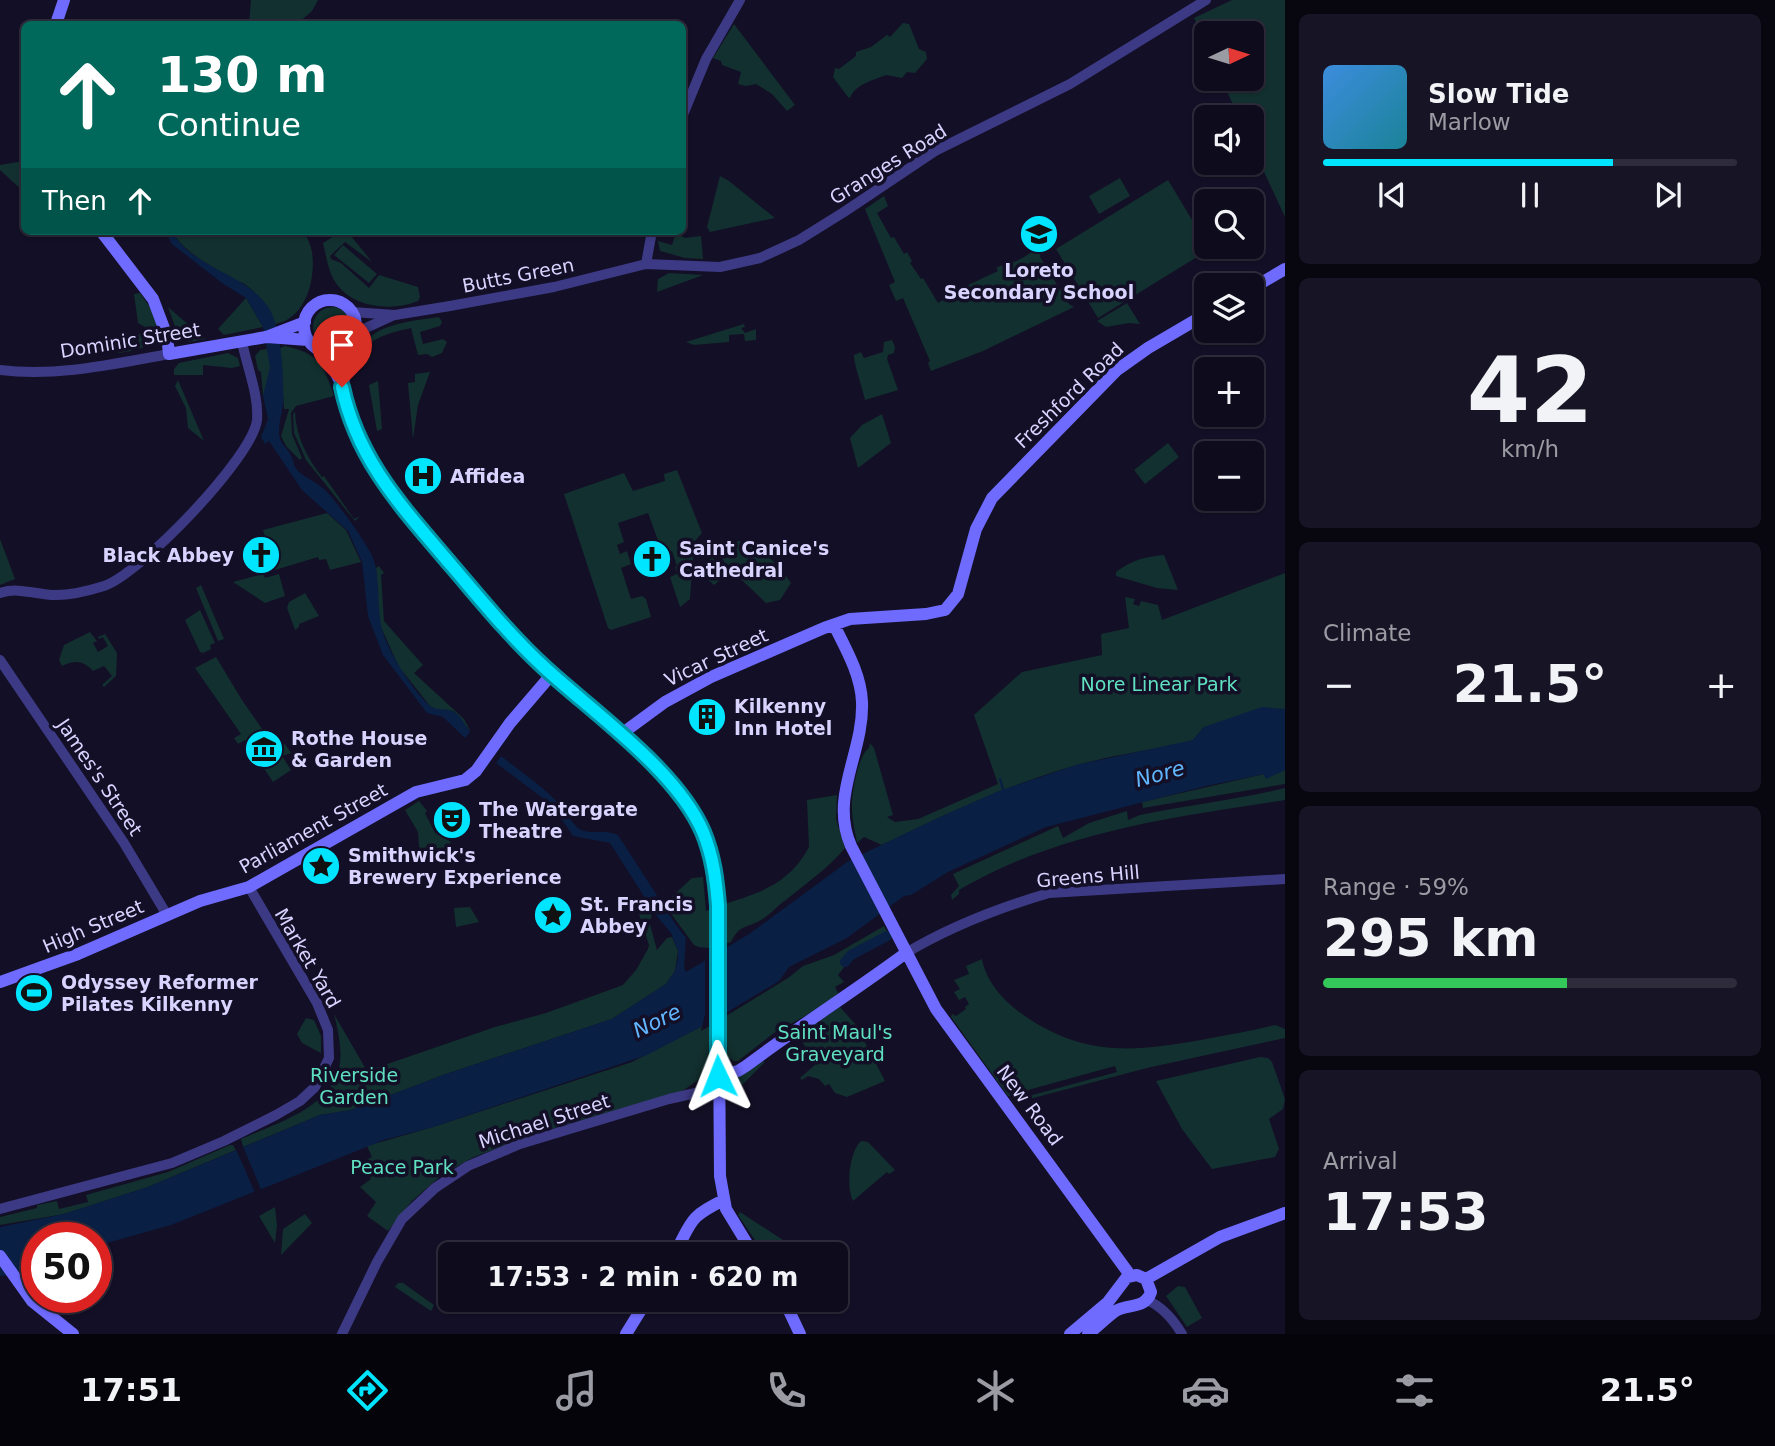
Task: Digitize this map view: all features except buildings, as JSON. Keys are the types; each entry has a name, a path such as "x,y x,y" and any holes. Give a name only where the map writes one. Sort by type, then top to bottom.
{"main road":[{"path":"58,21 64,0"},
{"path":"105,235 153,299 167,336 169,354"},
{"path":"1264,282 1285,270"},
{"path":"328,300 343,303 352,312 355,334 341,350 325,352 308,340 305,322 312,308 328,300"},
{"name":"Freshford Road","path":"946,610 958,594 968,554 984,511 1002,489 1117,370 1194,321"},
{"name":"Dominic Street","path":"284,335 305,322"},
{"name":"Dominic Street","path":"169,354 284,335 308,340"},
{"path":"342,387 347,346"},
{"path":"325,352 342,387 354,431 388,490 499,622 656,768 692,813 702,831 711,855 718,905 719,1164 724,1200 746,1242"},
{"name":"Vicar Street","path":"620,734 664,702 708,679 852,618 926,614 946,610"},
{"name":"New Road","path":"834,625 848,653 862,696 859,734 842,807 851,846 936,1009 1130,1275"},
{"name":"Parliament Street","path":"200,901 248,887 416,792 470,776 552,674"},
{"name":"High Street","path":"0,982 78,954 200,901"},
{"path":"718,1076 746,1066 811,1019 846,998 906,953"},
{"path":"680,1242 699,1212 724,1200"},
{"path":"1146,1279 1220,1237 1285,1213"},
{"path":"0,1256 32,1301 73,1334"},
{"path":"1070,1334 1108,1302 1130,1275 1146,1279 1151,1292 1147,1300 1140,1305 1116,1310 1088,1334"},
{"path":"1120,1287 1122,1298 1132,1305"},
{"path":"626,1334 640,1312"},
{"path":"790,1312 800,1334"}],"street":[{"path":"686,107 706,59 740,0"},
{"name":"Granges Road","path":"646,264 720,267 760,258 791,244 935,151 1070,85 1206,0"},
{"path":"646,264 651,235"},
{"name":"Butts Green","path":"352,312 395,315 554,287 646,264"},
{"name":"Butts Green","path":"355,334 395,315"},
{"path":"0,593 14,589 55,596 74,594 107,585 150,556 214,487 253,437 257,420 255,401 242,342"},
{"name":"Dominic Street","path":"0,370 26,373 72,370 169,354"},
{"name":"James's Street","path":"0,660 124,843 167,915"},
{"name":"Greens Hill","path":"906,953 955,926 1049,893 1285,879"},
{"name":"Market Yard","path":"0,1209 172,1163 276,1115 300,1101 315,1087 329,1058 328,1030 317,1003 248,887"},
{"name":"Michael Street","path":"342,1334 377,1262 402,1219 436,1188 468,1166 520,1144 669,1099 718,1076"},
{"path":"1147,1300 1169,1315 1182,1334"}],"green space":[{"path":"251,0 318,0 312,11 300,21 249,21"},
{"path":"1232,0 1285,0 1285,217 1264,172 1264,105 1233,105 1227,91 1264,91 1264,21 1195,21 1194,18"},
{"path":"903,23 909,24 919,49 926,52 927,59 915,73 907,72 902,78 886,75 860,86 848,97 833,77 835,68 839,69 856,56 856,52 871,47 887,35 890,37"},
{"path":"734,24 795,105 787,111 772,94 756,84 738,84 741,72 722,65 721,61 713,58"},
{"path":"21,162 21,189 0,170 0,165"},
{"path":"720,176 775,218 710,232 707,227"},
{"path":"1120,178 1130,196 1099,214 1089,196"},
{"path":"1168,180 1194,223 1194,259 1098,318 1056,249"},
{"path":"884,196 888,206 877,213 891,238 894,237 904,254 907,252 912,261 910,263 938,303 998,271 996,268 1018,260 1042,245 1040,257 1069,304 1074,307 983,351 931,371 928,363 930,361 903,298 896,301 889,285 895,282 865,209"},
{"path":"175,235 306,235 313,263 307,296 286,321 275,324 267,308 250,288 198,258"},
{"path":"336,235 350,235 372,262 345,242 330,256 331,259 341,263 369,288 379,275 418,287 418,301 384,307 350,297 330,272 323,243"},
{"path":"675,235 685,238 701,236 703,259 685,258 660,251 658,241 672,245"},
{"path":"343,245 377,274 369,283 334,255"},
{"path":"669,273 703,275 657,292 658,279"},
{"path":"140,293 155,317 157,334 146,346 119,353 115,351 124,341 143,333 145,327 138,323 134,294"},
{"path":"246,298 263,327 224,335 218,329"},
{"path":"1127,303 1140,324 1106,327 1097,321"},
{"path":"168,307 205,339 189,342 179,338"},
{"path":"333,307 347,313 353,327 347,341 333,347 319,341 313,327 319,313"},
{"path":"439,317 442,322 440,326 420,332 423,344 443,339 447,342 442,353 432,357 427,354 418,355 411,328 376,339 360,355 362,363 358,363 360,350 366,340 376,333 401,323"},
{"path":"744,324 745,327 741,328 745,333 756,329 756,340 745,341 744,334 729,335 729,342 694,345 686,342"},
{"path":"892,340 894,353 888,355 887,359 898,390 865,400 854,355 861,352 864,358 883,352 884,342"},
{"path":"285,346 306,353 319,362 334,396 296,406 291,413 292,434 302,458 300,460 286,446 281,436 289,409 284,409 280,348"},
{"path":"268,349 276,382 263,396 261,372 258,370 255,356 260,350"},
{"path":"228,353 238,358 240,366 232,368 203,365 203,375 174,375 174,369 179,363"},
{"path":"430,372 418,405 413,439 408,383 415,382 415,374"},
{"path":"178,380 204,441 188,428 186,408 175,386"},
{"path":"378,381 382,429 377,431 369,385"},
{"path":"295,411 300,438 307,454 354,519 360,516 355,521 306,460 294,433"},
{"path":"882,414 891,443 858,468 850,438 862,425"},
{"path":"1168,443 1179,457 1145,484 1134,470"},
{"path":"677,470 702,533 694,542 690,599 680,607 670,577 677,574 672,551 663,554 648,513 618,523 624,542 617,545 620,554 627,551 631,564 621,568 631,599 642,596 646,599 651,617 611,630 608,628 564,494 624,473 633,491 665,481 664,474"},
{"path":"327,513 346,530 361,562 330,570 326,559 319,560 318,557 275,570 271,557 278,554 277,548 269,550 263,530"},
{"path":"0,539 15,579 0,585"},
{"path":"738,541 746,542 761,551 791,583 780,600 766,603 728,567 718,553"},
{"path":"1164,555 1178,590 1157,588 1116,576 1116,572 1133,562"},
{"path":"712,557 728,573 714,585 706,578 706,563"},
{"path":"379,566 384,573 381,575 384,621 423,665 414,673 464,719 471,732 453,711 437,710 430,706 399,667 379,623 376,568"},
{"name":"Nore Linear Park","path":"1285,573 1285,709 1204,727 1193,740 1179,744 1100,759 1024,782 882,845 864,837 857,843 852,817 853,794 862,758 870,743 874,748 893,815 887,817 895,822 918,819 998,784 974,715 1022,672 1102,655 1101,634 1129,628 1125,597 1135,599 1133,604 1139,606 1141,601 1158,605 1162,620"},
{"path":"263,574 265,578 279,574 285,596 265,603 233,582"},
{"path":"201,585 224,639 218,641 196,588"},
{"path":"305,593 319,616 299,624 295,630 287,608 289,602"},
{"path":"200,610 215,643 203,653 200,652 185,620"},
{"path":"90,632 97,641 93,643 98,652 108,646 103,637 98,637 105,634 117,653 116,676 104,687 102,685 112,676 104,666 93,671 79,662 62,666 59,660 64,645"},
{"name":"Rothe House & Garden","path":"216,657 276,749 285,744 291,753 282,756 291,770 273,782 245,740 238,744 234,738 241,734 195,668"},
{"path":"1285,770 1285,784 1143,808 1142,802 1264,774 1266,778"},
{"path":"1285,788 1285,800 1138,825 1066,843 987,875 959,890 959,894 952,900 951,895 959,886 953,874 1058,826 1063,838 1089,823 1127,811 1128,820 1140,815"},
{"path":"837,795 836,819 845,848 838,856 767,916 738,931 731,942 707,948 694,945 664,904 692,878 703,877 706,911 776,883 799,862 809,847 807,800"},
{"path":"419,801 427,811 425,813 435,833 451,842 447,849 420,859 418,832 405,810"},
{"path":"470,907 479,922 456,927 454,908"},
{"name":"Riverside Garden","path":"649,910 652,916 649,921 657,950 667,938 672,937 678,951 675,971 666,984 612,1019 446,1074 351,1110 320,1115 243,1147 241,1139 284,1121 312,1105 333,1082 339,1068 340,1055 334,1014 367,1071 495,1027 546,1013 623,985 636,970 648,949 639,914"},
{"name":"Peace Park","path":"884,926 888,933 847,954 842,962 845,966 838,975 844,982 835,987 840,997 774,1033 738,1061 730,1058 681,1092 537,1133 474,1157 443,1174 412,1201 388,1231 367,1216 376,1202 360,1187 371,1179 362,1162 372,1157 367,1146 632,1062 714,1020 718,1021 803,966 834,955"},
{"path":"982,959 992,983 1015,1009 1044,1028 1087,1044 1108,1048 1153,1047 1275,1025 1285,1029 1285,1038 1147,1068 1018,1102 1013,1096 1008,1096 951,1017 952,1014 956,1016 966,1009 969,1004 965,997 959,1000 954,992 960,989 954,980 969,974 966,966","holes":["1115,1066 1117,1072 1029,1096 1028,1090"]},
{"name":"Saint Maul's Graveyard","path":"840,1007 856,1025 885,1081 847,1097 835,1093 829,1084 825,1086 819,1079 808,1076 802,1080 800,1078 816,1064 798,1035"},
{"path":"306,1018 314,1020 321,1036 321,1053 302,1043 297,1034"},
{"path":"1260,1057 1268,1058 1272,1062 1285,1099 1283,1109 1269,1119 1279,1149 1275,1157 1212,1169 1182,1129 1156,1081"},
{"path":"765,1062 731,1096 727,1093 729,1082"},
{"path":"861,1141 868,1142 895,1170 889,1174 887,1172 853,1201 850,1170 854,1153"},
{"path":"230,1145 236,1150 148,1187 64,1214 0,1225 0,1217 57,1201 59,1209 88,1202 86,1195 168,1172"},
{"path":"275,1207 277,1225 275,1243 259,1216"},
{"path":"740,1212 786,1242 756,1242 738,1215"},
{"path":"305,1214 312,1223 281,1255 283,1229"},
{"path":"398,1283 403,1283 434,1305 431,1311 395,1287"},
{"path":"1178,1286 1185,1287 1202,1318 1187,1327 1166,1296"}],"water":[{"path":"167,235 175,235 192,254 249,288 270,310 280,343 283,404 279,432 281,441 297,470 329,494 369,550 376,571 383,631 400,667 429,705 459,716 470,732 465,738 443,717 427,713 383,655 368,616 362,562 348,531 302,490 269,441 265,444 261,437 268,419 263,396 270,367 263,327 246,298 172,244"},
{"name":"Nore","path":"1262,707 1285,709 1285,770 1266,779 1264,774 1206,786 1046,827 948,872 911,895 904,896 847,938 789,967 779,981 714,1020 647,1055 433,1127 384,1140 171,1225 112,1242 112,1222 25,1222 64,1214 148,1187 320,1115 351,1110 446,1074 612,1019 666,984 675,971 678,958 671,933 656,915 610,843 573,836 552,805 496,763 501,756 546,792 581,830 618,835 686,938 686,972 749,934 850,860 942,816 999,791 1076,765 1193,740 1204,727"},
{"path":"21,1223 21,1270 0,1276 0,1227"}],"pier":[{"path":"727,943 727,1016 701,1031 705,1015 705,956"},
{"path":"242,1144 262,1192 256,1195 235,1147"}],"waterway":[{"path":"1000,779 1004,792"},
{"path":"845,962 851,955 887,936"}],"place":[{"name":"Loreto Secondary School","path":"1039,234"},
{"name":"Affidea","path":"423,476"},
{"name":"Black Abbey","path":"261,555"},
{"name":"Saint Canice's Cathedral","path":"652,559"},
{"name":"Kilkenny Inn Hotel","path":"707,717"},
{"name":"Rothe House & Garden","path":"264,749"},
{"name":"The Watergate Theatre","path":"452,820"},
{"name":"Smithwick's Brewery Experience","path":"321,866"},
{"name":"St. Francis Abbey","path":"553,915"},
{"name":"Odyssey Reformer Pilates Kilkenny","path":"34,993"}],"route":[{"path":"342,387 354,431 371,464 419,528 499,622 548,671 656,768 692,813 702,831 716,877 718,905 718,1076"}]}
